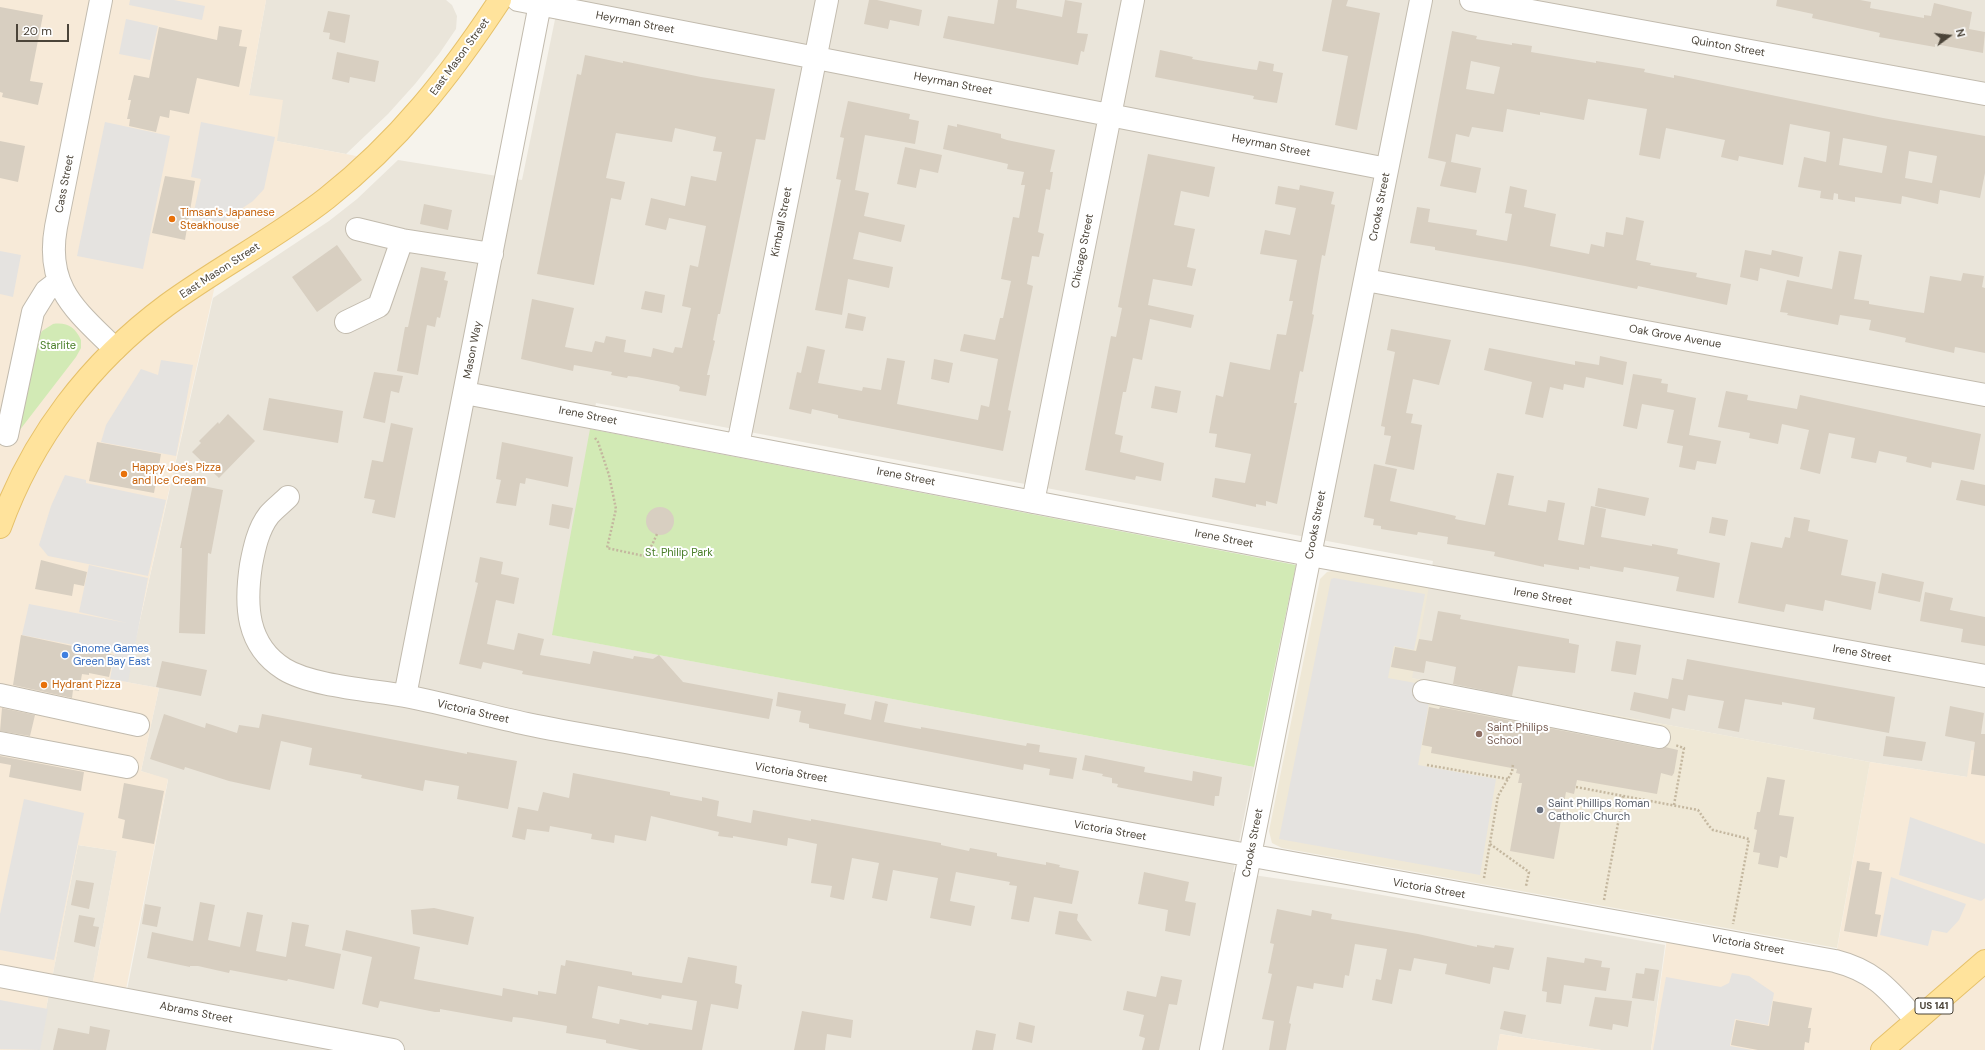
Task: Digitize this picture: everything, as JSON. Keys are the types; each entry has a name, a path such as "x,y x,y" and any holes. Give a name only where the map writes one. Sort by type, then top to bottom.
{"main road":[{"name":"East Mason Street","path":"0,527 8,504 26,467 46,432 74,394 95,369 130,335 168,305 280,233 327,198 361,169 399,133 433,94 465,52 500,0"},
{"name":"US 141","path":"1882,1050 1985,961"}],"street":[{"name":"Cass Street","path":"101,0 54,240 56,269 59,281 73,307 115,349"},
{"name":"Heyrman Street","path":"518,0 1387,168"},
{"name":"Kimball Street","path":"738,445 827,0"},
{"name":"Chicago Street","path":"1032,502 1133,0"},
{"name":"Crooks Street","path":"1211,1050 1421,0"},
{"name":"Quinton Street","path":"1471,0 1985,94"},
{"name":"Mason Way","path":"405,696 540,4"},
{"path":"357,229 402,240 492,254"},
{"path":"346,322 379,306 402,240"},
{"name":"Oak Grove Avenue","path":"1366,280 1985,394"},
{"path":"7,435 33,312 46,291 59,281"},
{"name":"Irene Street","path":"465,392 1310,555 1985,676"},
{"name":"Victoria Street","path":"288,498 269,514 259,533 253,551 247,593 247,607 252,628 259,643 272,659 286,670 307,679 405,696 529,724 1250,857 1853,965 1867,972 1881,982 1916,1020"},
{"path":"1424,691 1660,737"},
{"path":"0,695 138,725"},
{"path":"0,743 128,766"},
{"name":"Abrams Street","path":"0,976 393,1050"}],"path":[{"path":"592,435 598,442 614,494 616,509 608,548 644,556 652,546 657,534"},
{"path":"1660,737 1664,742 1682,746 1684,748 1674,805"},
{"path":"1484,878 1498,796 1508,779 1513,764"},
{"path":"1427,765 1508,779"},
{"path":"1576,787 1698,810 1713,830 1749,839 1733,924"},
{"path":"1604,901 1623,796"},
{"path":"1490,844 1528,872 1526,886"}],"shaded area":[{"path":"0,0 266,0 249,95 283,100 277,141 372,159 218,272 126,682 159,688 141,771 168,779 124,999 91,993 117,851 78,845 38,1050 0,1050"},
{"path":"130,0 174,0 205,6 202,20 129,5"},
{"path":"266,0 446,0 452,5 457,16 456,29 439,54 415,84 388,114 346,154 276,141 249,95"},
{"path":"559,0 1985,0 1985,752 1967,777 1870,762 1411,678 1433,561 596,403 553,635 1254,767 1233,872 1348,889 1665,945 1651,1050 1601,1050 1500,1034 1497,1050 38,1050 78,845 117,851 89,1004 123,1011 168,780 141,771 159,688 126,682 213,298 329,221 357,199 398,160 522,180"},
{"path":"126,19 158,26 150,60 119,54"},
{"path":"105,122 170,136 143,269 77,256"},
{"path":"201,122 275,137 264,189 253,201 217,225 192,220 201,179 191,177"},
{"path":"0,251 21,255 13,297 0,294"},
{"path":"161,360 193,365 176,456 101,442 106,425 141,369 158,375"},
{"path":"65,475 86,480 86,483 166,500 148,576 48,556 39,545 51,506"},
{"path":"89,565 148,578 128,682 110,679 115,653 22,635 29,604 127,623 79,612"},
{"path":"1340,569 1429,586 1412,678 1870,762 1837,948 1282,848 1272,843 1269,831 1320,579 1327,572"},
{"path":"1334,578 1425,594 1414,650 1394,646 1388,678 1432,686 1418,765 1496,779 1480,875 1279,839 1331,579"},
{"path":"1971,750 1985,752 1985,1050 1651,1050 1668,931 1835,961 1870,762 1967,777"},
{"path":"24,799 84,813 54,960 0,950 0,914"},
{"path":"1910,817 1985,844 1985,898 1981,901 1899,875"},
{"path":"1891,877 1966,904 1959,920 1947,933 1932,930 1928,946 1880,935"},
{"path":"1732,973 1749,976 1774,993 1768,1025 1735,1019 1730,1046 1752,1050 1653,1050 1666,977 1721,987 1729,983"},
{"path":"0,1000 48,1009 40,1050 0,1049"},
{"path":"1500,1034 1601,1050 1497,1050"}],"green space":[{"name":"Starlite","path":"53,324 70,326 81,340 81,348 76,357 19,431 37,341 42,331"},
{"name":"St. Philip Park","path":"590,429 1296,565 1254,767 552,635"}],"building":[{"path":"869,0 877,0 922,10 919,26 890,20 888,29 864,24"},
{"path":"998,0 1017,0 1016,8 1062,17 1065,0 1082,3 1077,33 1088,34 1084,52 1081,51 1078,65 943,38 948,16 994,24"},
{"path":"1332,0 1348,0 1346,6 1380,13 1357,130 1335,125 1348,56 1322,51"},
{"path":"1777,0 1860,0 1871,2 1870,8 1924,18 1924,15 1931,16 1934,3 1972,12 1969,29 1985,32 1983,53 1935,44 1935,47 1879,37 1880,33 1812,18 1813,14 1776,6"},
{"path":"0,7 43,15 30,81 43,83 38,105 2,97 3,93 0,92"},
{"path":"328,11 350,15 345,43 329,39 330,33 323,32"},
{"path":"219,26 242,30 239,46 247,47 239,87 197,78 189,114 170,110 169,118 160,116 156,132 129,126 130,119 127,119 131,100 128,100 134,75 149,78 159,27 217,40"},
{"path":"1452,31 1477,36 1476,39 1512,45 1512,43 1532,46 1531,52 1596,63 1596,61 1645,69 1644,72 1674,78 1674,75 1883,118 1985,136 1985,173 1980,198 1940,190 1938,204 1902,196 1901,204 1855,197 1855,202 1838,199 1838,194 1834,193 1833,200 1820,198 1821,191 1798,187 1804,157 1826,162 1830,132 1790,124 1783,165 1739,156 1738,161 1721,157 1725,140 1666,128 1660,159 1639,155 1647,109 1588,99 1584,120 1540,112 1540,115 1507,109 1503,132 1472,127 1469,137 1456,134 1451,162 1481,168 1476,193 1440,186 1446,162 1428,158","holes":["1471,61 1500,67 1494,94 1466,89","1843,138 1887,146 1882,173 1839,165","1909,151 1937,156 1932,183 1905,178"]},
{"path":"1160,50 1193,57 1192,59 1257,70 1259,61 1274,64 1273,71 1283,73 1277,103 1253,99 1254,96 1155,77"},
{"path":"337,52 379,61 375,82 350,77 349,83 332,79"},
{"path":"585,55 701,77 775,89 765,140 756,139 720,314 718,314 713,340 715,341 707,375 710,375 706,396 679,391 680,387 677,385 637,377 628,376 627,378 611,375 612,372 574,365 573,371 521,359 532,299 574,308 565,347 592,352 595,341 604,343 606,336 626,340 624,352 651,357 653,348 673,353 675,347 682,348 691,308 682,306 690,265 698,267 706,226 669,218 666,230 645,225 651,198 685,206 691,176 716,181 722,152 713,151 716,137 675,128 672,142 616,133 606,178 625,182 621,200 611,198 594,285 537,274 577,74 581,75"},
{"path":"848,101 910,114 909,119 919,121 915,144 865,135 855,190 869,193 864,216 905,225 901,242 859,232 853,259 893,267 889,288 848,279 842,315 815,310 841,180 836,179 844,138 840,137"},
{"path":"957,124 1001,134 1001,138 1007,140 1055,150 1050,172 1053,172 1050,190 1046,189 1038,232 1044,234 1039,257 1032,256 1027,284 1033,286 1008,410 1011,411 1003,451 838,418 838,415 812,409 811,414 789,409 797,372 801,373 807,346 825,350 818,383 862,391 863,387 881,390 887,358 905,361 897,404 978,420 981,405 989,407 998,359 960,351 964,334 995,340 1000,318 1003,318 1011,281 1001,279 1013,217 1019,218 1025,185 1021,185 1024,172 1007,169 1008,164 943,149 948,125 957,127"},
{"path":"0,141 25,146 18,182 0,178"},
{"path":"905,147 942,155 938,173 920,169 916,188 897,184"},
{"path":"1148,154 1215,167 1209,197 1181,191 1174,225 1195,229 1187,267 1196,269 1192,286 1153,279 1148,305 1194,315 1191,328 1150,319 1142,360 1133,358 1126,392 1123,392 1115,434 1123,436 1120,452 1164,463 1161,481 1136,476 1135,480 1085,470 1111,336 1116,337 1122,308 1118,307"},
{"name":"Timsan's Japanese Steakhouse","path":"165,176 195,181 185,240 152,233"},
{"path":"1300,185 1334,192 1331,204 1335,205 1325,256 1322,255 1312,314 1314,315 1303,372 1300,371 1294,403 1297,403 1277,504 1266,501 1266,506 1256,504 1256,507 1212,497 1215,478 1245,483 1251,454 1215,447 1217,434 1209,433 1216,395 1223,397 1230,362 1270,370 1277,334 1286,335 1293,301 1289,301 1297,260 1260,254 1265,230 1290,235 1296,208 1275,204 1278,186 1299,190"},
{"path":"1510,186 1527,190 1524,207 1556,214 1550,246 1589,254 1591,244 1604,247 1606,232 1623,235 1626,217 1644,221 1636,260 1651,263 1650,265 1697,273 1696,277 1731,284 1727,305 1638,286 1637,289 1525,266 1435,250 1435,247 1410,243 1417,207 1430,209 1428,222 1477,230 1476,235 1507,241 1512,214 1505,213"},
{"path":"424,204 452,210 448,230 420,224"},
{"path":"337,245 362,280 317,312 292,277"},
{"path":"1745,250 1771,255 1772,250 1803,257 1799,277 1760,268 1758,281 1740,277"},
{"path":"1839,251 1862,255 1854,299 1869,301 1869,304 1924,313 1930,276 1961,281 1963,273 1984,276 1982,287 1985,288 1985,353 1955,347 1954,353 1905,342 1906,338 1869,330 1871,320 1840,315 1838,325 1787,315 1788,313 1780,312 1787,280 1832,289"},
{"path":"421,267 446,272 444,280 448,281 440,318 437,317 435,327 427,325 418,375 397,371 405,327 408,327"},
{"path":"645,291 665,295 662,313 641,309"},
{"path":"848,313 866,317 863,331 845,328"},
{"path":"1391,329 1451,340 1439,385 1413,379 1406,413 1413,414 1411,423 1422,425 1414,470 1385,464 1391,436 1384,435 1385,427 1381,426 1395,352 1387,350"},
{"path":"1489,348 1575,365 1575,361 1599,365 1600,356 1627,362 1623,385 1586,377 1584,388 1564,384 1563,390 1550,387 1543,418 1525,414 1532,382 1484,370"},
{"path":"934,359 953,363 949,383 931,379"},
{"path":"374,372 403,376 399,393 391,391 385,423 363,418"},
{"path":"1633,374 1662,379 1661,383 1668,384 1667,392 1696,398 1689,435 1721,441 1716,464 1697,461 1695,470 1679,467 1683,446 1667,443 1674,410 1642,404 1637,429 1623,426"},
{"path":"1155,386 1181,391 1177,413 1151,408"},
{"path":"1726,391 1748,395 1747,400 1797,409 1800,395 1981,434 1974,470 1932,462 1931,468 1906,462 1907,457 1879,451 1876,463 1851,458 1855,438 1829,433 1820,474 1800,469 1809,430 1782,424 1778,444 1749,438 1750,433 1718,427"},
{"path":"269,398 343,411 338,443 263,430"},
{"path":"228,414 255,441 219,478 192,452 201,443 199,441"},
{"path":"391,423 413,428 395,518 372,513 375,500 364,498 372,460 383,462"},
{"name":"Happy Joe's Pizza and Ice Cream","path":"97,442 161,454 154,493 89,481"},
{"path":"502,442 573,457 568,487 526,478 525,484 520,483 516,506 496,503 501,480 496,479"},
{"path":"1374,464 1397,469 1390,501 1456,516 1455,519 1485,525 1497,473 1514,476 1508,505 1546,512 1548,500 1565,503 1558,540 1584,545 1591,506 1606,509 1601,537 1678,549 1677,554 1720,563 1714,598 1676,591 1679,577 1624,567 1623,572 1590,566 1590,569 1579,567 1579,570 1544,564 1544,567 1494,556 1495,552 1447,544 1448,537 1418,532 1417,535 1381,529 1381,526 1373,525 1374,519 1364,517"},
{"path":"1961,480 1985,485 1985,506 1956,500"},
{"path":"193,484 223,490 211,554 208,553 205,634 179,633 182,548 180,548"},
{"path":"1598,488 1649,498 1645,516 1595,506"},
{"path":"552,504 573,508 569,529 549,525"},
{"path":"660,507 670,511 674,521 670,531 660,535 650,531 646,521 650,511"},
{"path":"1712,517 1728,520 1725,536 1709,533"},
{"path":"1794,517 1810,520 1808,531 1848,540 1841,575 1876,582 1871,610 1825,600 1823,611 1786,604 1784,612 1738,603 1751,542 1782,548 1785,537 1790,538"},
{"path":"480,557 503,562 501,574 519,578 514,604 496,600 487,644 514,650 518,633 544,639 540,655 590,664 593,651 633,659 634,656 653,659 659,655 683,682 773,699 769,719 522,674 523,671 483,662 481,669 459,664 478,583 475,582"},
{"path":"41,560 87,572 84,586 74,584 72,596 35,589"},
{"path":"1882,573 1924,582 1920,602 1878,593"},
{"path":"1925,592 1953,598 1950,610 1985,617 1985,646 1961,642 1963,629 1920,621"},
{"path":"1438,611 1461,615 1460,619 1569,639 1569,643 1579,645 1575,673 1518,666 1512,696 1453,684 1456,667 1426,661 1424,673 1391,667 1395,647 1416,651 1419,639 1432,641"},
{"path":"21,635 114,655 109,677 89,673 89,675 82,674 79,691 73,690 72,698 13,685"},
{"path":"1616,641 1641,645 1636,675 1611,671"},
{"path":"1687,659 1895,697 1889,733 1813,719 1815,708 1782,702 1782,705 1745,699 1739,732 1718,728 1724,701 1688,695 1685,711 1672,708 1670,719 1630,710 1634,692 1668,699 1672,678 1683,680"},
{"path":"162,661 207,670 201,696 156,687"},
{"path":"778,692 846,704 844,714 871,720 875,701 888,704 884,722 921,729 921,727 1026,746 1027,743 1040,745 1039,752 1077,758 1073,779 1049,775 1050,769 1024,764 1023,770 809,728 809,724 799,722 801,711 776,706"},
{"path":"1950,706 1984,713 1981,734 1985,734 1985,776 1971,774 1975,742 1945,736"},
{"path":"1429,707 1439,709 1440,707 1657,749 1665,747 1678,750 1674,773 1672,776 1661,773 1657,794 1577,780 1574,794 1566,792 1554,859 1510,851 1522,783 1518,783 1520,774 1516,773 1517,769 1431,753 1432,747 1422,745"},
{"path":"2,708 35,715 30,736 0,731"},
{"path":"164,714 205,728 206,723 237,733 239,725 259,728 262,714 467,754 467,752 517,761 508,809 457,799 459,786 425,780 423,791 361,778 362,775 309,765 312,748 281,741 270,790 229,781 185,767 184,770 150,759"},
{"path":"1886,736 1926,742 1922,761 1883,756"},
{"path":"1085,755 1145,767 1144,772 1192,781 1193,771 1222,777 1219,796 1215,796 1214,806 1117,787 1118,784 1112,783 1112,778 1102,776 1103,774 1082,770"},
{"path":"0,756 84,772 81,791 9,777 11,765 0,763"},
{"path":"573,773 670,792 670,795 702,801 702,797 719,801 717,816 751,823 753,810 941,843 941,845 969,851 970,848 997,853 997,856 1046,865 1046,862 1060,865 1059,867 1079,871 1072,904 1034,897 1029,922 1011,919 1017,886 1009,885 1010,882 956,872 950,901 975,906 971,926 930,918 938,878 893,870 887,901 872,898 879,863 852,858 844,900 830,897 832,886 811,883 817,844 788,838 787,846 733,836 733,838 718,836 719,832 651,816 646,841 615,835 614,843 591,839 592,834 550,826 549,832 527,829 525,840 512,837 518,807 538,811 543,792 569,798"},
{"path":"1767,777 1785,780 1779,815 1794,817 1787,858 1780,856 1778,868 1758,864 1760,853 1753,852 1757,830 1754,829 1757,812 1760,812"},
{"path":"124,783 164,791 154,844 122,838 125,820 118,818"},
{"path":"1857,861 1870,863 1869,870 1882,872 1875,914 1881,915 1877,937 1844,931"},
{"path":"1144,872 1189,882 1185,901 1196,903 1190,936 1165,931 1168,910 1138,904"},
{"path":"76,880 94,883 89,909 71,905"},
{"path":"200,902 215,905 208,940 240,947 247,912 263,915 256,951 286,957 292,922 309,925 305,946 341,954 334,989 288,979 287,981 230,970 229,973 198,966 190,967 147,958 152,932 193,941"},
{"path":"145,904 161,907 157,927 142,924"},
{"path":"434,908 474,917 468,945 413,934 411,910"},
{"path":"1277,909 1311,916 1312,910 1332,914 1331,919 1418,934 1477,947 1477,945 1494,948 1495,945 1514,948 1509,970 1493,967 1490,984 1445,974 1447,964 1414,958 1411,971 1399,969 1392,1004 1372,1000 1376,979 1381,980 1387,949 1355,944 1349,976 1345,975 1343,988 1314,983 1313,989 1297,986 1289,1023 1291,1024 1286,1050 1269,1050 1274,1021 1262,1019 1272,974 1268,973 1274,944 1270,943"},
{"path":"1059,911 1078,914 1077,920 1092,941 1055,934"},
{"path":"79,915 95,918 93,926 99,927 95,947 74,942"},
{"path":"346,930 420,947 414,979 502,996 503,988 538,995 538,991 556,994 561,965 565,966 566,960 632,972 632,975 682,983 688,957 737,966 735,983 742,985 738,1009 711,1004 702,1050 640,1050 606,1043 606,1040 566,1033 567,1026 522,1018 513,1017 512,1022 440,1009 440,1012 435,1012 380,1001 378,1008 362,1004 372,957 342,950","holes":["598,986 661,999 662,995 697,1001 692,1030 649,1023 648,1025 620,1019 619,1024 592,1018"]},
{"path":"1547,957 1584,963 1585,958 1602,961 1601,967 1610,968 1606,991 1564,985 1561,1004 1546,1002 1547,992 1542,991"},
{"path":"1645,968 1659,970 1654,1001 1632,998 1636,973 1644,974"},
{"path":"1161,976 1182,980 1177,1005 1169,1004 1159,1050 1142,1050 1145,1038 1139,1036 1144,1015 1123,1010 1127,991 1156,997"},
{"path":"1595,997 1632,1001 1628,1027 1613,1024 1612,1030 1589,1026"},
{"path":"1773,1001 1812,1008 1808,1028 1811,1028 1809,1043 1805,1042 1804,1050 1758,1050 1731,1045 1736,1020 1769,1026"},
{"path":"802,1011 853,1020 851,1038 827,1034 825,1050 794,1050"},
{"path":"1504,1011 1526,1015 1522,1034 1500,1029"},
{"path":"1019,1022 1035,1026 1032,1043 1016,1039"},
{"path":"90,1026 110,1030 106,1050 53,1050 58,1028 89,1034"},
{"path":"976,1030 996,1034 993,1050 972,1050"}],"place":[{"name":"Timsan's Japanese Steakhouse","path":"172,219"},
{"name":"Happy Joe's Pizza and Ice Cream","path":"124,474"},
{"name":"Gnome Games Green Bay East","path":"65,655"},
{"name":"Hydrant Pizza","path":"44,685"},
{"name":"Saint Philips School","path":"1479,734"},
{"name":"Saint Phillips Roman Catholic Church","path":"1540,810"}]}
